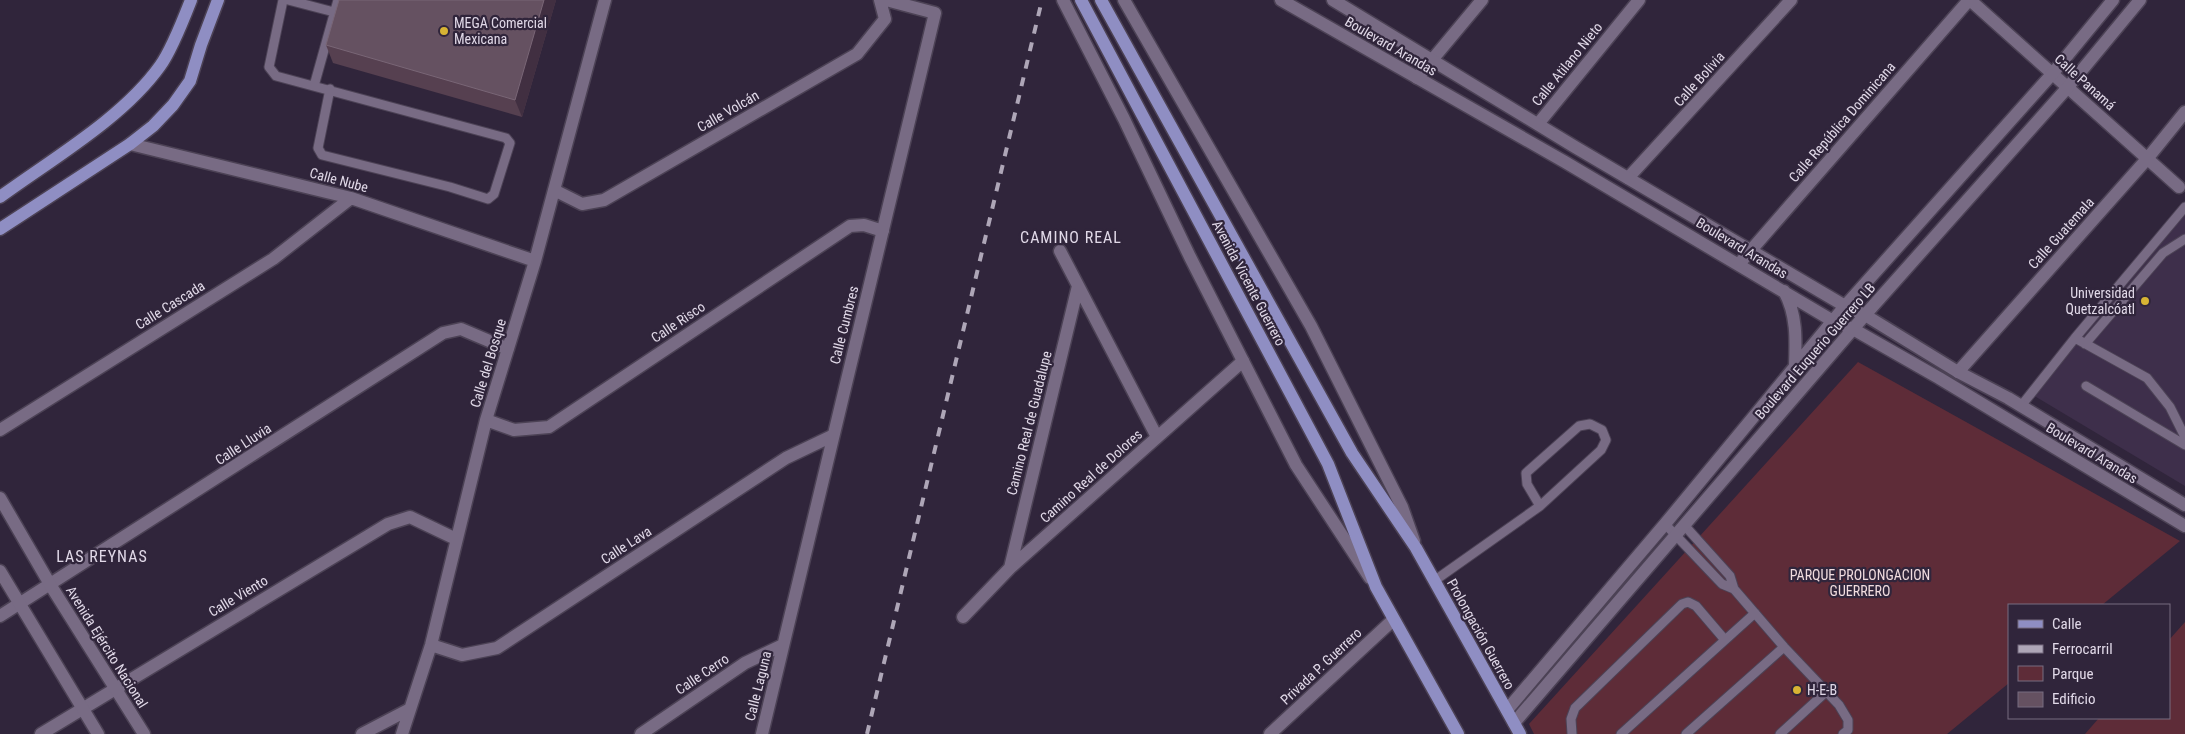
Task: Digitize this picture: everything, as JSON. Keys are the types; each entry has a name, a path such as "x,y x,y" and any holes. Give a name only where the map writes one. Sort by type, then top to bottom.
{"main road":[{"path":"0,197 114,115 140,90 161,64 191,0"},
{"path":"0,229 130,144 153,126 173,105 190,81 218,0"},
{"name":"Avenida Vicente Guerrero","path":"1080,0 1328,464 1376,587"},
{"name":"Avenida Vicente Guerrero","path":"1101,0 1352,453 1416,548"},
{"name":"Prolongación Guerrero","path":"1416,548 1517,728"},
{"path":"1376,587 1458,734"}],"street":[{"name":"Calle del Bosque","path":"402,734 430,645 486,420 535,261 605,0"},
{"name":"Calle Volcán","path":"554,190 582,204 604,200 857,54 885,19 880,0"},
{"name":"Calle Cumbres","path":"783,645 935,13 886,0"},
{"path":"1063,0 1296,465 1376,587"},
{"path":"1124,0 1311,326 1402,507 1416,548"},
{"name":"Boulevard Arandas","path":"1281,0 1833,320 1853,329 1939,378 2185,526"},
{"name":"Boulevard Arandas","path":"1333,0 1628,178 1844,306 1865,315 1958,372 2021,406 2185,505"},
{"path":"1417,78 1482,0"},
{"name":"Calle Atilano Nieto","path":"1538,124 1639,0"},
{"name":"Calle Bolivia","path":"1628,178 1791,0"},
{"name":"Calle Panamá","path":"1970,0 2180,187"},
{"name":"Calle República Dominicana","path":"1739,264 1750,249 1970,0"},
{"name":"Boulevard Euquerio Guerrero LB","path":"1508,710 1665,524 1844,306 2053,73 2113,0"},
{"name":"Boulevard Euquerio Guerrero LB","path":"1517,728 1685,526 1853,329 2068,87 2140,0"},
{"name":"Calle Guatemala","path":"1958,372 2147,159 2185,112"},
{"name":"Calle Nube","path":"130,144 351,198 535,261"},
{"name":"Calle Cascada","path":"0,430 273,259 351,198"},
{"name":"Calle Risco","path":"486,420 514,430 549,427 850,226 864,225 883,231"},
{"path":"1060,251 1157,437"},
{"name":"Camino Real de Guadalupe","path":"1010,568 1078,286"},
{"path":"1784,291 1790,302 1795,329 1795,366"},
{"name":"Calle Lluvia","path":"0,616 51,586 444,334 461,329 508,349"},
{"name":"Camino Real de Dolores","path":"964,617 1010,568 1243,361"},
{"name":"Calle Lava","path":"430,645 462,654 497,648 786,458 832,436"},
{"name":"Avenida Ejército Nacional","path":"0,498 51,586 144,734"},
{"name":"Calle Viento","path":"41,734 115,687 388,524 410,517 456,539"},
{"path":"0,571 98,734"},
{"name":"Privada P. Guerrero","path":"1270,734 1393,620"},
{"name":"Calle Cerro","path":"641,734 745,663 783,645"},
{"name":"Calle Laguna","path":"762,734 783,645"},
{"path":"362,734 408,710"}],"lane":[{"path":"283,0 269,67 276,76 330,89 506,138 510,144 494,194 488,199 450,186 322,155 318,148 330,89"},
{"path":"288,0 334,12"},
{"path":"314,86 338,0"},
{"path":"2021,406 2075,338 2185,207"},
{"path":"2085,344 2163,253 2185,239"},
{"path":"2075,338 2147,378 2170,407 2185,437"},
{"path":"2086,386 2185,445"},
{"path":"1434,581 1540,506 1601,450 1606,440 1602,430 1590,424 1579,426 1526,473 1526,484 1540,506"},
{"path":"1665,524 1722,584 1734,589"},
{"path":"1685,526 1730,576 1734,589 1784,647 1839,705 1848,720 1847,733"},
{"path":"1572,734 1571,719 1575,708 1682,604 1688,602 1696,606 1725,640"},
{"path":"1622,734 1755,613"},
{"path":"1686,734 1784,647"},
{"path":"1780,734 1827,691"}],"shaded area":[{"name":"Universidad Quetzalcóatl","path":"2185,211 2185,486 2026,391"}],"green space":[{"name":"PARQUE PROLONGACION GUERRERO","path":"1858,362 2180,541 2103,604 2008,604 2008,684 1947,734 1534,734 1529,724"},
{"path":"2185,622 2185,734 2085,734 2098,719 2170,719 2170,639"}],"building":[{"name":"MEGA Comercial Mexicana","path":"339,0 544,0 515,100 326,45"}],"railway":[{"path":"867,734 1042,0"}],"place":[{"name":"MEGA Comercial Mexicana","path":"444,31"},
{"name":"Universidad Quetzalcóatl","path":"2145,301"},
{"name":"H-E-B","path":"1797,690"}],"district":[{"name":"CAMINO REAL","path":"1071,237"},
{"name":"LAS REYNAS","path":"102,556"}]}
